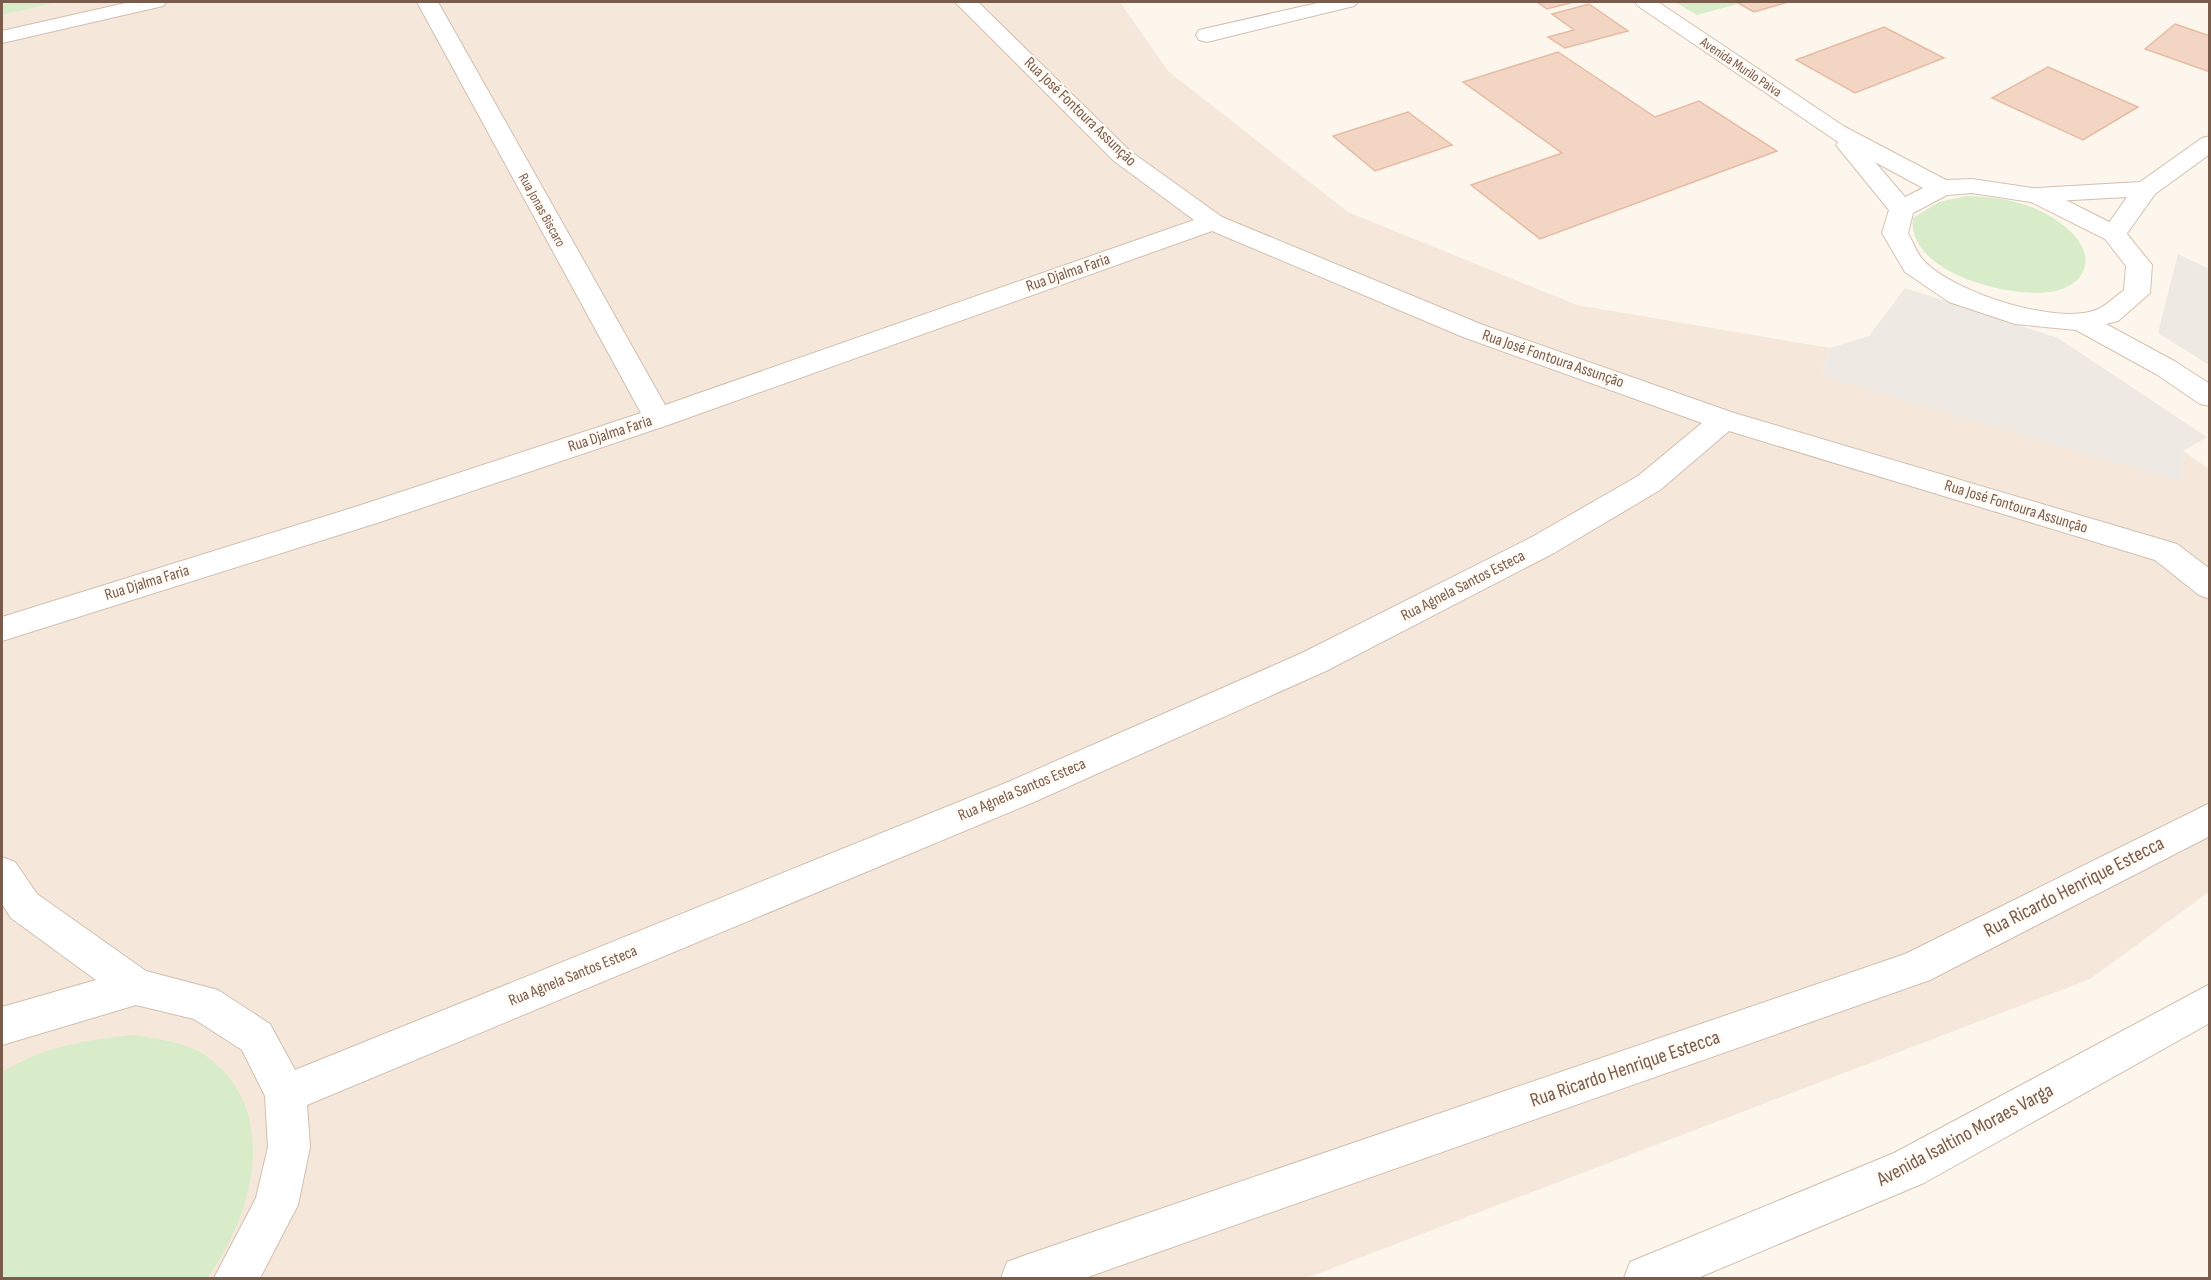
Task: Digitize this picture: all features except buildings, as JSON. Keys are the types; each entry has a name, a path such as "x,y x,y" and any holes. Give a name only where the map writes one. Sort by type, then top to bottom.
{"street":[{"path":"2,37 156,2"},
{"name":"Rua Jonas Biscaro","path":"427,2 658,418"},
{"name":"Rua José Fontoura Assunção","path":"966,2 1122,156 1213,222 1473,331 1724,420 2166,552 2210,587"},
{"path":"1206,35 1347,2"},
{"name":"Avenida Murilo Paiva","path":"1645,2 1837,132 1941,188"},
{"name":"Avenida Murilo Paiva","path":"1837,132 1902,209"},
{"path":"2114,234 2146,189 2210,143"},
{"path":"2037,195 2114,234 2139,265 2137,293 2108,315 2082,322 2015,316 1958,296 1914,266 1895,233 1902,209 1941,188 1972,186 2037,195 2146,189"},
{"name":"Rua Djalma Faria","path":"2,629 366,515 658,418 1213,222"},
{"path":"2121,306 2166,368"},
{"path":"2082,322 2166,368 2210,397"},
{"name":"Rua Agnela Santos Esteca","path":"286,1094 1022,792 1314,662 1543,545 1649,483 1724,420"},
{"name":"Rua Ricardo Henrique Estecca","path":"1023,1278 1916,968 2210,818"},
{"path":"2,873 24,906 136,987 204,1003 256,1037 286,1094 289,1147 276,1205 244,1268 236,1278"},
{"path":"2,1027 8,1023 136,987"},
{"name":"Avenida Isaltino Moraes Varga","path":"1646,1278 1909,1168 2210,1002"}],"shaded area":[{"path":"2,2 1120,2 1168,71 1348,212 1577,305 1830,348 1821,375 2182,481 2183,451 2209,469 2209,892 2090,979 1307,1278 2,1278"},
{"path":"2178,254 2209,269 2209,365 2158,333"},
{"path":"1905,288 2058,338 2207,437 2183,451 2182,482 1821,376 1830,348 1869,336"}],"green space":[{"path":"2,2 57,2 2,15"},
{"path":"1675,2 1745,2 1697,15"},
{"path":"1966,196 2009,200 2035,209 2060,222 2079,242 2084,252 2084,270 2079,278 2062,289 2032,293 1986,285 1942,267 1926,253 1915,237 1913,218 1939,202"},
{"path":"135,1035 180,1044 205,1055 229,1078 244,1104 252,1133 252,1163 247,1194 224,1253 207,1278 2,1278 2,1072 17,1063 50,1050 100,1039"}]}
